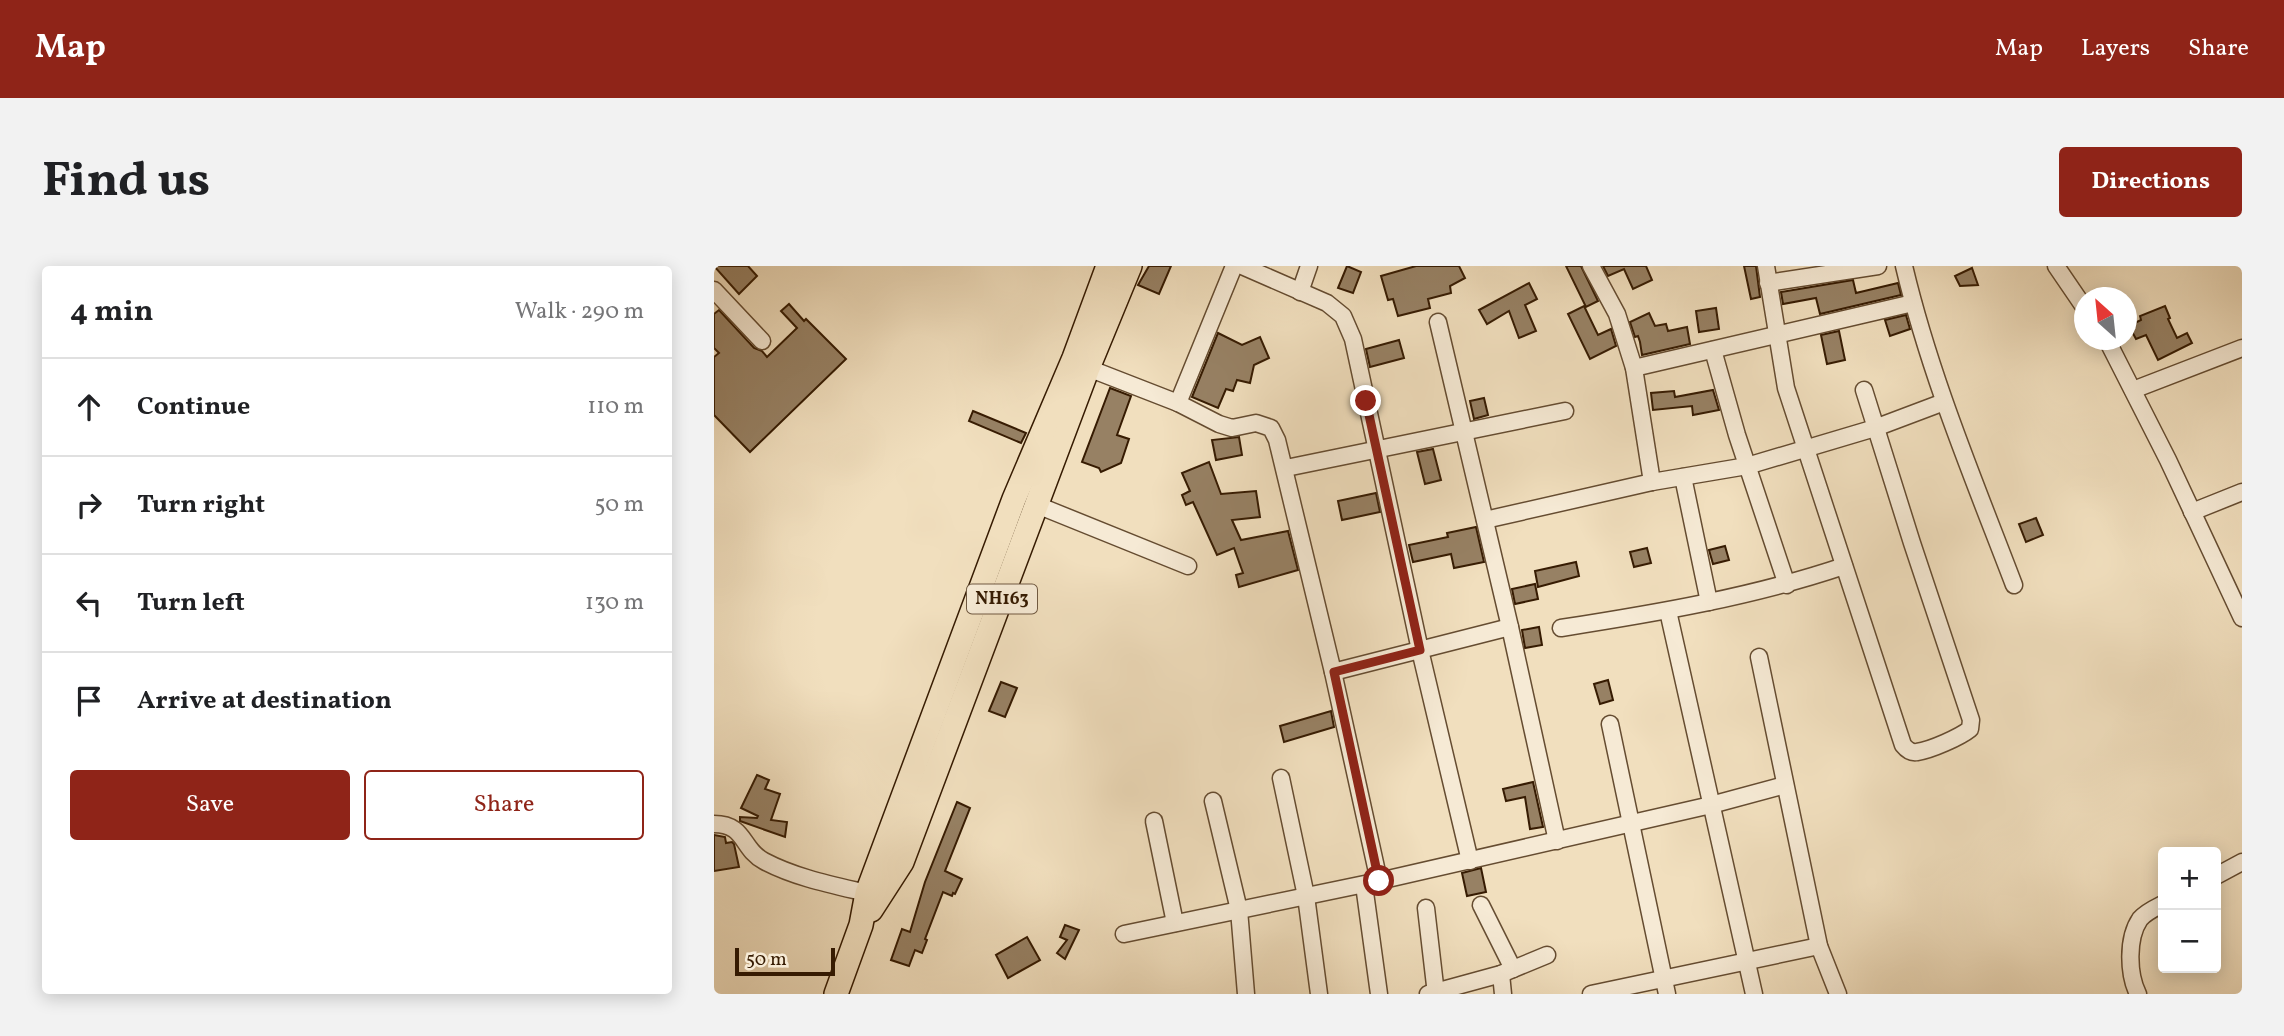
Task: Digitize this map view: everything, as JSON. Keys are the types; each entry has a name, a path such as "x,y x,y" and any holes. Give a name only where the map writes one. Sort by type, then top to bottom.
{"highway":[{"name":"NH163","path":"836,994 1014,499 1074,358 1108,266"},
{"name":"NH163","path":"873,895 902,862 1088,368 1130,266"}],"street":[{"path":"1178,403 1234,266"},
{"path":"1242,266 1327,303 1343,316 1353,339 1420,650 1470,861"},
{"path":"1300,292 1309,266"},
{"path":"1591,266 1616,314 1634,368 1652,482"},
{"path":"1766,266 1775,336 1786,388 1903,745 1907,751 1916,752 1963,735 1970,729 1971,720 1864,390"},
{"path":"1768,283 1878,266"},
{"path":"1904,266 1944,402 2014,585"},
{"path":"2056,266 2074,292"},
{"path":"714,290 761,341"},
{"path":"1634,368 1913,303"},
{"path":"1438,322 1557,841"},
{"path":"2133,390 2242,348"},
{"path":"1713,350 1747,466 1787,585"},
{"path":"2112,350 2242,618"},
{"path":"1088,368 1178,403 1232,428 1256,423 1271,428 1278,440 1334,672 1372,883 1378,994"},
{"path":"1485,520 1652,482 1747,466 1875,428 1944,402"},
{"path":"1286,468 1565,411"},
{"path":"1682,477 1709,602"},
{"path":"2192,512 2242,492"},
{"path":"1037,505 1188,566"},
{"path":"1561,628 1668,611 1787,585 1844,566"},
{"path":"1668,611 1754,994"},
{"path":"1334,672 1510,627"},
{"path":"1759,657 1819,946 1838,994"},
{"path":"1610,724 1665,986"},
{"path":"1281,778 1306,896 1318,994"},
{"path":"1124,934 1470,861 1785,785"},
{"path":"1213,801 1239,911 1246,994"},
{"path":"1154,821 1175,923"},
{"path":"714,824 727,824 740,833 750,850 762,861 797,875 873,895"},
{"path":"2221,873 2242,862"},
{"path":"1481,905 1507,971 1503,994"},
{"path":"2138,994 2131,972 2133,934 2143,915 2158,907"},
{"path":"1426,908 1433,994 1507,971 1547,955"},
{"path":"1591,994 1665,986 1748,961 1819,946"}],"building":[{"path":"714,266 748,266 757,276 739,294"},
{"path":"1149,266 1171,266 1159,294 1138,285"},
{"path":"1347,266 1361,272 1353,293 1338,288"},
{"path":"1416,266 1459,266 1465,278 1450,286 1451,293 1428,299 1430,308 1398,316 1393,299 1388,300 1381,276"},
{"path":"1566,266 1581,266 1598,301 1586,307"},
{"path":"1603,266 1646,266 1652,280 1633,289 1624,269 1608,276"},
{"path":"1744,266 1756,266 1760,297 1751,299"},
{"path":"1972,268 1978,285 1960,286 1955,276"},
{"path":"1853,280 1856,293 1898,283 1901,295 1820,314 1816,298 1783,304 1781,292"},
{"path":"1529,283 1537,299 1525,305 1536,331 1519,338 1509,311 1487,324 1479,310"},
{"path":"789,304 846,359 750,452 714,415 714,357 719,353 714,348 714,314 719,310 754,348 767,357 797,328 781,311"},
{"path":"1584,306 1598,335 1611,329 1616,346 1590,359 1568,314"},
{"path":"2165,306 2177,338 2187,333 2192,343 2158,360 2146,335 2137,339 2137,322 2141,320 2140,316"},
{"path":"1716,308 1719,329 1699,332 1696,311"},
{"path":"1649,313 1655,326 1666,324 1668,331 1687,327 1690,344 1642,355 1638,336 1635,337 1630,322"},
{"path":"1906,315 1910,329 1890,336 1885,320"},
{"path":"1839,331 1845,360 1827,364 1821,335"},
{"path":"1218,333 1242,345 1260,337 1269,358 1254,365 1250,383 1237,380 1233,391 1226,389 1218,408 1192,397"},
{"path":"1399,340 1404,358 1370,367 1366,349"},
{"path":"1110,388 1131,396 1117,435 1129,439 1121,463 1101,472 1099,468 1082,462"},
{"path":"1713,390 1719,410 1693,415 1692,406 1653,410 1651,393 1674,391 1675,397"},
{"path":"1484,398 1488,415 1474,419 1470,401"},
{"path":"973,411 1026,433 1021,443 969,421"},
{"path":"1239,437 1242,455 1216,460 1212,440"},
{"path":"1433,449 1441,480 1425,484 1417,452"},
{"path":"1209,462 1221,494 1256,491 1260,517 1232,520 1241,540 1288,531 1298,570 1239,587 1236,575 1243,573 1234,548 1217,555 1193,502 1186,505 1182,495 1190,491 1182,473"},
{"path":"1376,493 1380,512 1342,520 1338,501"},
{"path":"2036,518 2043,535 2026,542 2019,524"},
{"path":"1476,527 1484,562 1454,568 1451,554 1413,562 1409,545 1448,537 1447,533"},
{"path":"1725,546 1729,560 1713,564 1709,550"},
{"path":"1647,548 1651,563 1634,567 1630,552"},
{"path":"1576,562 1579,576 1538,587 1535,571"},
{"path":"1535,584 1538,599 1515,604 1512,589"},
{"path":"1539,627 1542,645 1525,648 1522,630"},
{"path":"1608,680 1613,700 1600,704 1594,684"},
{"path":"1001,682 1017,688 1005,717 989,711"},
{"path":"1331,711 1334,727 1284,742 1280,726"},
{"path":"757,775 769,780 765,789 780,794 771,820 787,822 785,837 740,821 740,817 758,816 741,808"},
{"path":"1533,782 1543,827 1530,829 1525,797 1506,801 1503,789"},
{"path":"957,802 970,808 945,871 962,879 955,894 952,896 943,892 922,953 915,950 909,966 891,960 902,929 910,932 925,882"},
{"path":"714,835 725,837 726,843 734,844 739,867 714,871"},
{"path":"1481,868 1486,892 1467,896 1462,873"},
{"path":"1065,925 1079,930 1065,959 1057,953 1067,940 1060,937"},
{"path":"1027,937 1040,960 1008,978 996,955"}],"route":[{"path":"1366,401 1420,650 1334,672 1379,881"}]}
